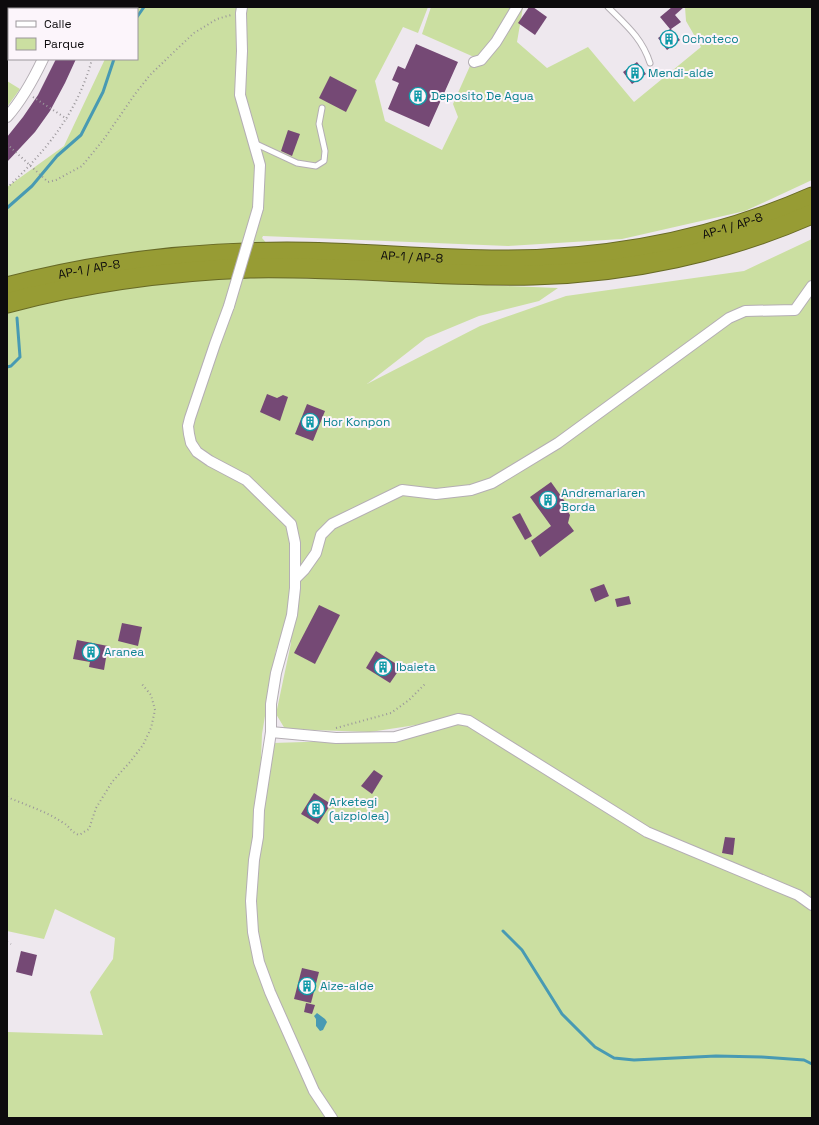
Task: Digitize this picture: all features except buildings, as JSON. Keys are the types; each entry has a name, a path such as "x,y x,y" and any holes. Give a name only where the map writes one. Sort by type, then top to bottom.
{"highway":[{"name":"AP-1 / AP-8","path":"7,287 58,275 134,262 211,254 249,252 326,252 499,260 568,258 650,247 703,235 769,215 812,197"},
{"name":"AP-1 / AP-8","path":"7,303 99,283 174,273 212,270 250,268 326,268 499,275 534,275 604,270 659,261 707,250 774,229 812,214"}],"street":[{"path":"474,62 481,60 496,42 517,7"},
{"path":"241,10 242,51 240,95 260,165 258,208 229,306 214,344 190,418 188,434 191,443 197,452 210,461 246,480 290,524 295,543 296,578 292,615 276,673 270,704 271,732 259,810 258,837 254,860 251,901 253,932 259,962 270,992 314,1091 332,1118"},
{"path":"7,117 35,76 43,60"},
{"path":"296,578 304,570 316,553 321,535 332,524 402,490 436,494 471,490 492,483 558,443 729,318 745,311 795,310 812,286"},
{"path":"271,732 324,737 396,737 458,719 469,721 647,832 798,895 812,905"}],"lane":[{"path":"608,7 635,33 646,51 650,63"},
{"path":"253,143 297,163 316,166 324,161 324,151 319,124 322,108"}],"path":[{"path":"7,144 48,182 56,180 82,166 104,139 134,94 150,75 194,33 217,20 241,10"},
{"path":"7,188 30,166 67,119 80,93 92,60"},
{"path":"25,92 67,119"},
{"path":"7,797 46,813 64,823 72,832 79,835 89,829 96,808 112,782 139,751 151,728 155,710 152,695 141,683"},
{"path":"324,737 332,729 343,725 372,719 391,713 409,700 426,683"}],"green space":[{"path":"125,7 428,7 418,33 403,27 375,81 385,121 442,150 458,117 453,104 474,57 422,34 431,7 523,7 517,42 547,68 588,47 634,102 701,47 686,21 685,7 812,7 812,180 745,211 622,239 508,246 263,236 262,238 297,278 558,288 539,301 479,316 426,338 367,384 480,326 566,296 744,271 812,239 812,1118 7,1118 7,1032 103,1035 90,992 113,959 115,938 55,909 44,939 7,931 7,187 64,146 105,60 138,60 138,8","holes":["291,616 291,643 276,714 285,729 370,732 455,719 367,740 273,743 258,832 262,734 276,650"]},
{"path":"7,81 20,89 7,107"}],"water":[{"path":"317,1013 327,1022 323,1030 320,1031 316,1026 316,1019 314,1016"}],"waterway":[{"path":"138,16 144,7"},
{"path":"7,208 32,186 57,156 81,135 103,92 114,60"},
{"path":"7,367 11,366 20,357 17,318"},
{"path":"503,931 522,950 562,1014 595,1047 614,1058 634,1060 716,1056 762,1057 804,1060 812,1064"}],"place":[{"name":"Ochoteco","path":"669,39"},
{"name":"Mendi-alde","path":"635,73"},
{"name":"Deposito De Agua","path":"418,96"},
{"name":"Hor Konpon","path":"310,422"},
{"name":"Andremariaren Borda","path":"548,500"},
{"name":"Aranea","path":"91,652"},
{"name":"Ibaieta","path":"383,667"},
{"name":"Arketegi (aizpiolea)","path":"316,809"},
{"name":"Aize-alde","path":"307,986"}]}
